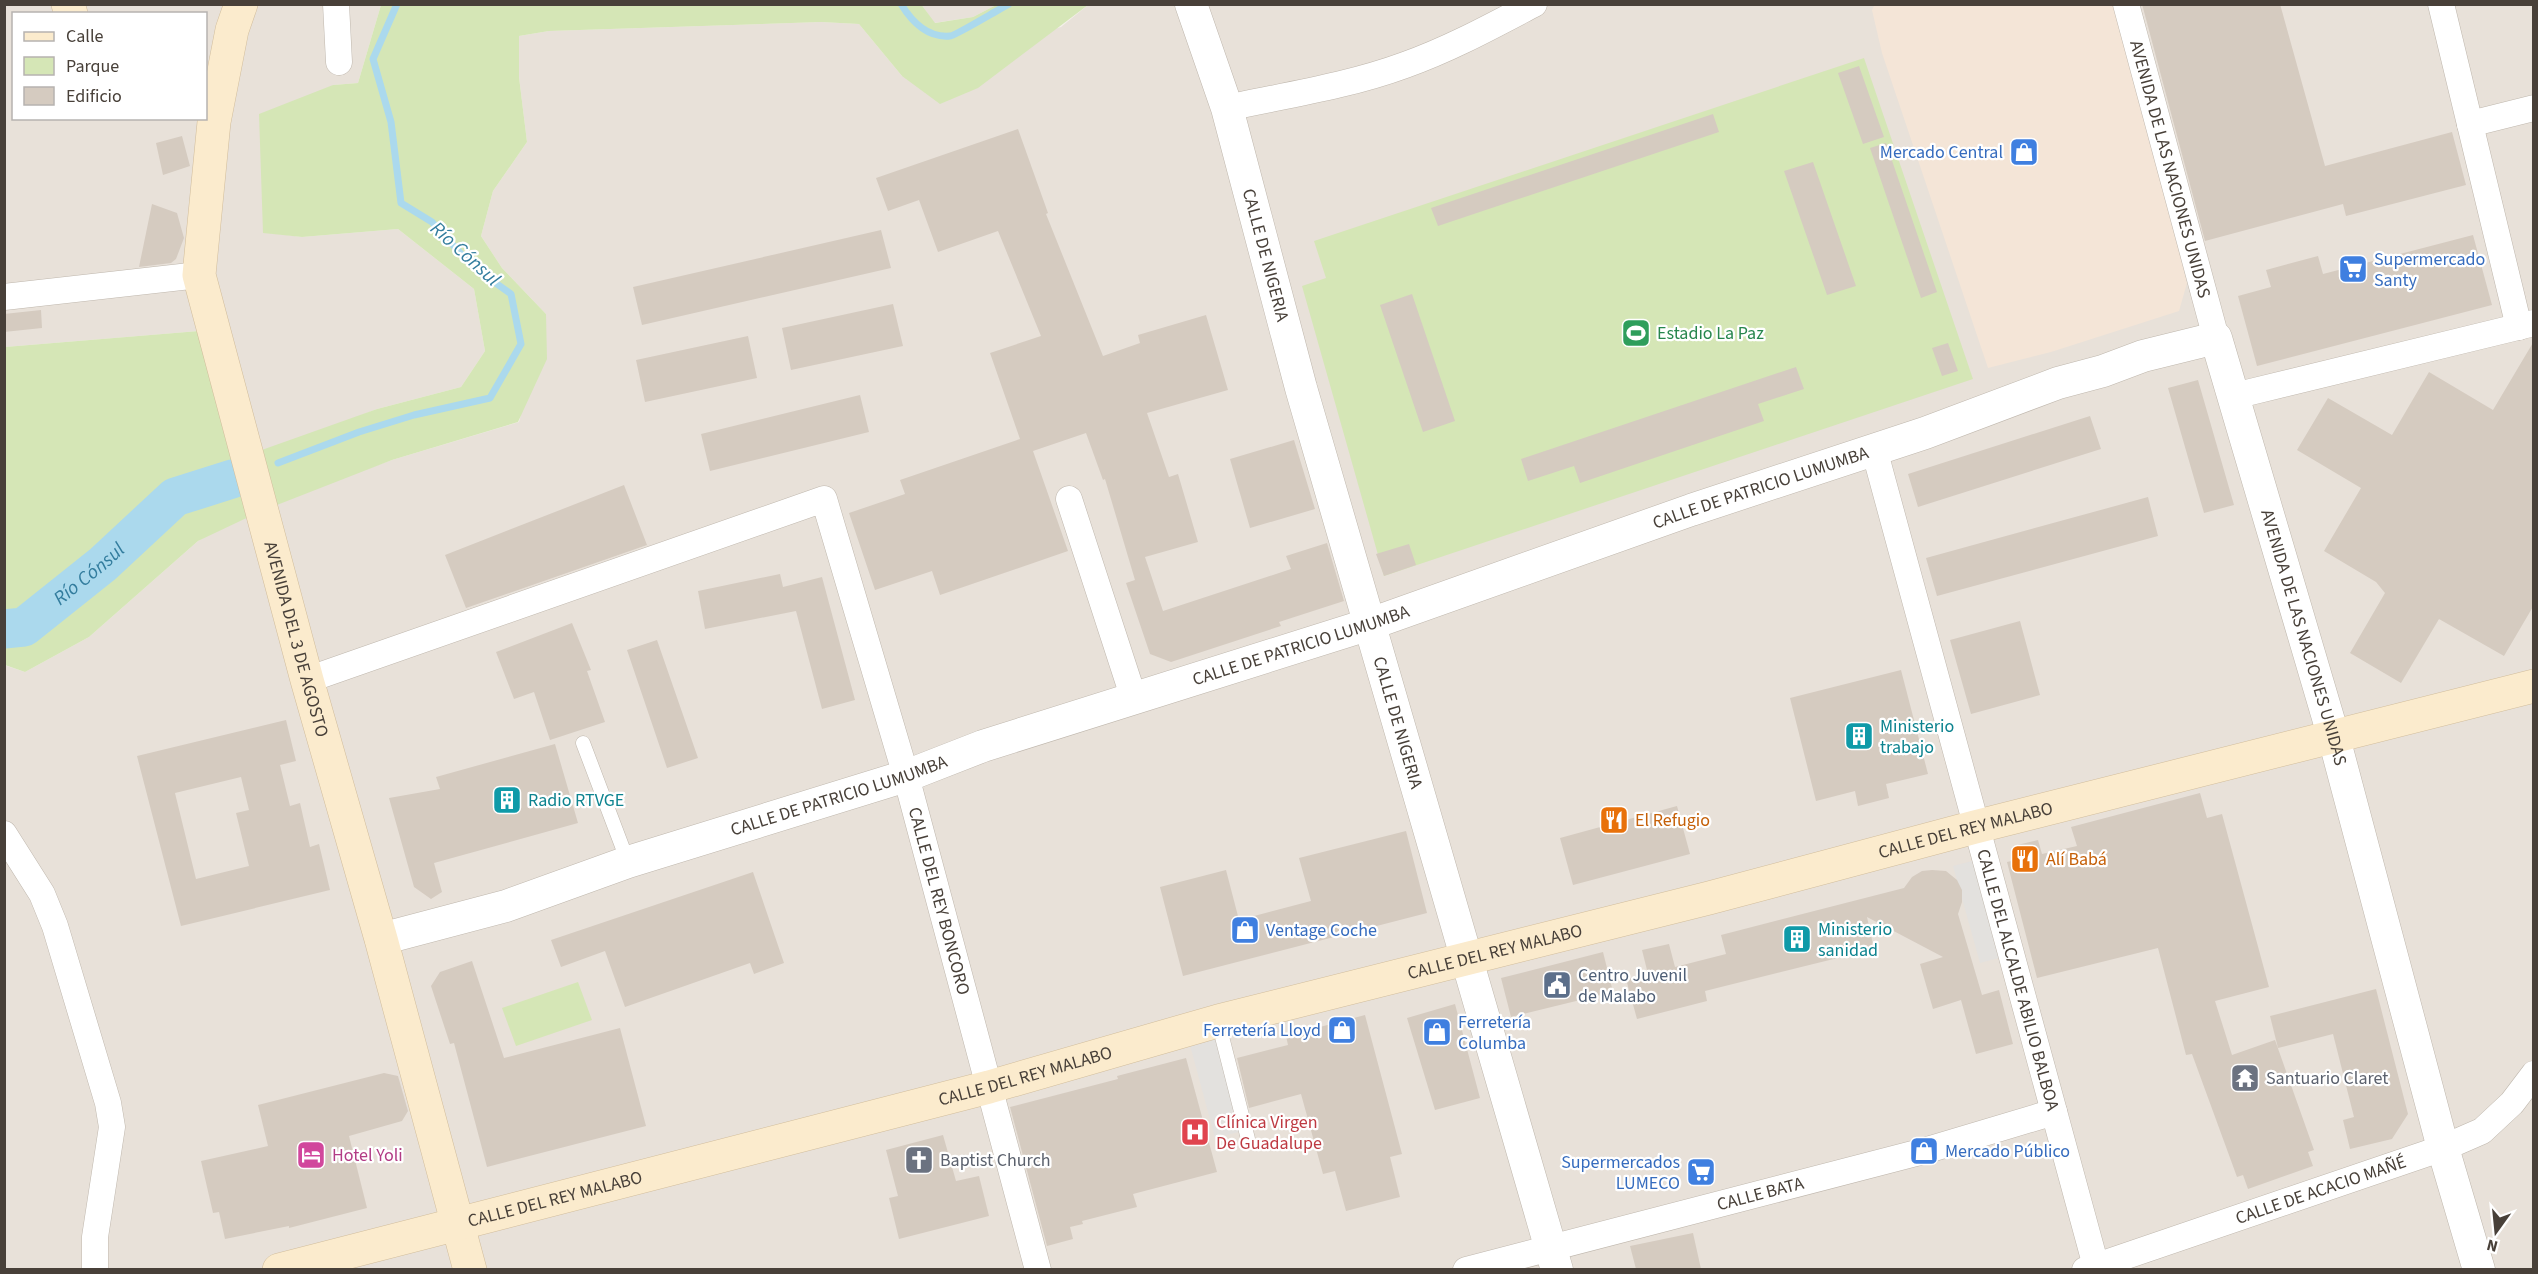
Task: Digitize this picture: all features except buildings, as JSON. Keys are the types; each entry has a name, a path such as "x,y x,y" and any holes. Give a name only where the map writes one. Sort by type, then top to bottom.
{"main road":[{"name":"AVENIDA DEL 3 DE AGOSTO","path":"241,4 207,120 199,275 307,681 381,939 470,1269"},
{"name":"CALLE DEL REY MALABO","path":"282,1269 989,1087 1218,1021 1709,898 1975,827 2534,686"}],"street":[{"path":"336,4 339,62"},
{"name":"CALLE DE NIGERIA","path":"1191,4 1227,108 1301,388 1553,1258"},
{"path":"1227,108 1352,82 1405,65 1455,44 1534,4"},
{"name":"AVENIDA DE LAS NACIONES UNIDAS","path":"2126,4 2216,338 2334,738 2443,1148 2479,1269"},
{"path":"2234,396 2526,325 2470,124 2441,4"},
{"path":"2470,124 2534,108"},
{"path":"4,297 199,275"},
{"name":"CALLE DE PATRICIO LUMUMBA","path":"381,939 506,906 628,862 906,776 983,746 1370,624 1691,510 1991,409 2058,383 2103,371 2143,356 2216,338"},
{"name":"CALLE DEL ALCALDE ABILIO BALBOA","path":"1874,449 2054,1112 2093,1268"},
{"name":"CALLE DEL REY BONCORO","path":"307,681 824,499 906,776 1038,1269"},
{"path":"1069,499 1134,699"},
{"path":"4,834 42,894 55,926 108,1103 112,1127 95,1237 95,1269"},
{"name":"CALLE DE ACACIO MAÑÉ","path":"2093,1268 2443,1148 2482,1131 2512,1103 2534,1074"},
{"name":"CALLE BATA","path":"1466,1269 1553,1258 2054,1112"}],"lane":[{"path":"583,743 628,862"},
{"path":"1218,1021 1248,1139"}],"shaded area":[{"name":"Mercado Central","path":"1875,4 2120,5 2187,283 2179,311 2051,352 1988,368 1882,53 1872,10"},
{"path":"4,5 381,5 358,83 333,85 263,232 302,237 398,229 474,289 485,351 461,387 377,409 247,461 211,330 5,347"},
{"path":"922,5 996,5 973,17 934,23"},
{"path":"1088,5 2533,5 2533,1269 5,1269 4,665 25,672 89,637 198,541 259,507 392,460 519,422 546,314 502,268 481,236 493,191 527,142 519,77 519,36 549,31 821,22 859,24 902,76 1061,27"},
{"path":"1984,858 2010,955 1980,963 1953,866"},
{"path":"1216,1026 1243,1131 1215,1138 1187,1034"}],"green space":[{"path":"921,4 935,23 973,17 996,5 1088,5 978,88 940,104 902,76 859,24 821,22 549,31 519,36 519,77 527,142 493,191 481,236 502,268 546,314 547,359 518,422 392,460 259,512 198,541 89,637 25,672 5,665 5,347 211,330 245,456 377,409 461,387 485,351 474,289 398,229 302,237 263,233 259,114 333,85 358,83 381,5"},
{"name":"Estadio La Paz","path":"1864,58 1973,379 1384,576 1302,286 1326,278 1314,241"},
{"path":"578,982 592,1020 516,1046 502,1008"}],"waterway":[{"name":"Río Cónsul","path":"278,463 359,432 414,415 490,398 521,344 511,294 473,267 432,222 401,203 391,122 373,59 397,4"},
{"name":"Río Cónsul","path":"901,4 921,28 942,36 960,32 1009,4"},
{"name":"Río Cónsul","path":"4,629 24,627 103,564 175,497 232,479"}],"place":[{"name":"Mercado Central","path":"2024,152"},
{"name":"Supermercado Santy","path":"2353,269"},
{"name":"Estadio La Paz","path":"1636,333"},
{"name":"Ministerio trabajo","path":"1859,736"},
{"name":"Radio RTVGE","path":"507,800"},
{"name":"El Refugio","path":"1614,820"},
{"name":"Alí Babá","path":"2025,859"},
{"name":"Ventage Coche","path":"1245,930"},
{"name":"Ministerio sanidad","path":"1797,939"},
{"name":"Centro Juvenil de Malabo","path":"1557,985"},
{"name":"Ferretería Lloyd","path":"1342,1030"},
{"name":"Ferretería Columba","path":"1437,1032"},
{"name":"Santuario Claret","path":"2245,1078"},
{"name":"Clínica Virgen De Guadalupe","path":"1195,1132"},
{"name":"Mercado Público","path":"1924,1151"},
{"name":"Hotel Yoli","path":"311,1155"},
{"name":"Baptist Church","path":"919,1160"},
{"name":"Supermercados LUMECO","path":"1701,1172"}]}
